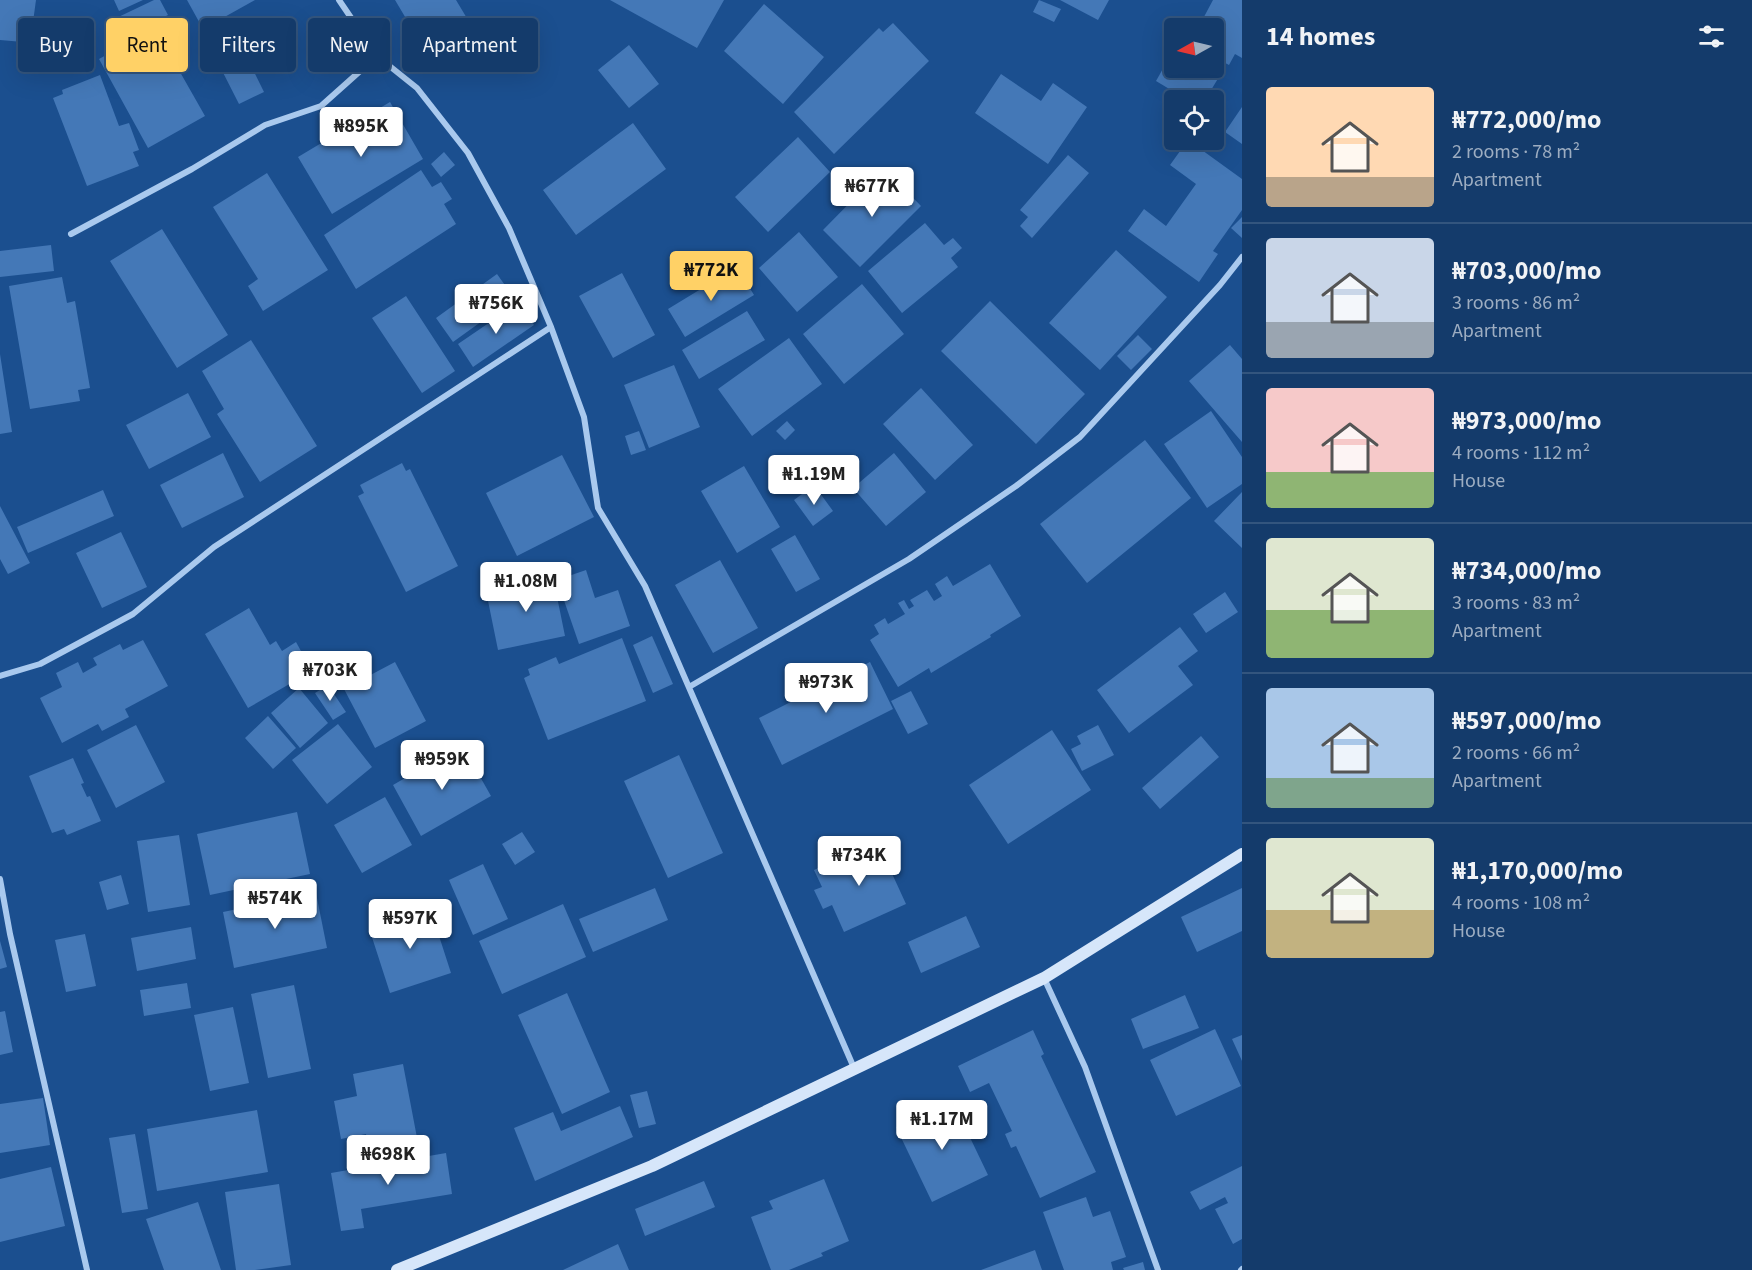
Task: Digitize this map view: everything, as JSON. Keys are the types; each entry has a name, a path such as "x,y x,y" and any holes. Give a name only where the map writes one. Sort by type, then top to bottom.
{"street":[{"path":"339,0 351,18"},
{"path":"390,66 417,88 468,153 509,228 551,327 584,417 598,508 645,586 855,1070"},
{"path":"71,234 265,125 321,106 359,72"},
{"path":"689,687 909,559 1016,486 1080,437 1220,285 1242,257"},
{"path":"0,676 40,664 132,614 214,547 551,327"},
{"path":"397,1270 652,1166 1044,978 1242,854"},
{"path":"0,879 10,934 87,1270"},
{"path":"1044,978 1085,1067 1158,1270"}],"building":[{"path":"0,0 36,0 34,18 18,18 18,42 0,40"},
{"path":"114,0 143,0 119,11"},
{"path":"154,0 160,0 168,15 162,18 116,18"},
{"path":"187,0 255,0 223,18 200,18 200,24"},
{"path":"395,0 456,0 467,18 406,18"},
{"path":"610,0 724,0 697,48"},
{"path":"1039,0 1061,9 1054,22 1033,12"},
{"path":"1060,0 1109,0 1098,20"},
{"path":"1213,0 1242,0 1242,58 1235,54 1229,65 1224,62 1224,18 1203,18"},
{"path":"764,4 824,57 783,104 724,51"},
{"path":"893,23 929,61 834,154 794,112 879,28 883,32"},
{"path":"629,45 659,84 629,108 598,70"},
{"path":"106,55 106,72 99,59"},
{"path":"1164,67 1164,78 1218,78 1211,90 1171,90 1156,81"},
{"path":"106,72 180,72 205,116 148,148"},
{"path":"223,72 254,72 264,92 239,104"},
{"path":"1001,74 1041,101 1053,83 1087,107 1048,164 975,113"},
{"path":"100,75 119,126 129,123 139,150 133,152 139,166 87,186 53,98 63,94 62,90"},
{"path":"390,102 423,159 332,214 298,157"},
{"path":"1242,107 1242,144 1225,132"},
{"path":"633,123 666,169 576,235 543,190"},
{"path":"798,137 830,172 768,232 735,197"},
{"path":"1181,150 1202,150 1242,179 1242,210 1213,251 1218,254 1199,282 1128,231 1144,209 1166,226 1196,184 1170,165"},
{"path":"444,152 455,165 441,177 431,164"},
{"path":"1068,155 1089,173 1032,238 1020,226 1028,217 1020,210"},
{"path":"884,168 921,206 860,267 823,230"},
{"path":"421,170 432,187 441,182 452,199 444,204 456,224 356,289 324,235"},
{"path":"267,173 328,270 263,311 248,286 258,279 213,207"},
{"path":"1242,217 1242,238 1231,228"},
{"path":"925,223 944,245 953,238 962,248 951,258 958,267 902,313 868,271"},
{"path":"162,229 228,335 177,368 110,261"},
{"path":"799,232 838,277 797,312 759,268"},
{"path":"51,245 54,271 0,277 0,251"},
{"path":"1116,250 1167,297 1100,370 1049,323"},
{"path":"737,267 754,295 685,337 668,309"},
{"path":"622,273 655,335 613,358 579,296"},
{"path":"497,274 514,298 453,342 436,318"},
{"path":"62,277 67,303 75,301 90,388 78,390 80,401 30,409 9,286"},
{"path":"862,284 904,334 844,384 803,334"},
{"path":"406,296 455,371 422,393 372,318"},
{"path":"990,301 1085,394 1036,444 941,351"},
{"path":"518,303 534,325 473,367 458,344"},
{"path":"747,311 765,340 699,379 682,350"},
{"path":"1138,335 1152,349 1131,370 1117,356"},
{"path":"789,338 822,384 752,436 718,389"},
{"path":"251,340 317,446 260,482 217,414 224,409 202,371"},
{"path":"1230,345 1242,359 1242,442 1189,381"},
{"path":"0,354 12,432 0,434"},
{"path":"674,365 700,427 649,448 624,385"},
{"path":"921,388 973,445 935,480 883,424"},
{"path":"188,393 211,437 149,469 126,425"},
{"path":"1211,411 1242,457 1242,484 1207,508 1164,444"},
{"path":"787,421 795,430 785,440 776,431"},
{"path":"639,431 646,450 631,455 625,436"},
{"path":"1145,440 1191,498 1087,583 1040,524"},
{"path":"223,453 244,497 182,528 160,485"},
{"path":"894,453 926,492 886,526 853,488"},
{"path":"562,455 594,517 517,556 486,493"},
{"path":"402,463 406,471 410,469 458,566 406,592 358,496 364,493 360,485"},
{"path":"744,466 780,527 737,553 701,491"},
{"path":"814,485 833,511 813,526 794,500"},
{"path":"103,490 114,516 28,553 17,527"},
{"path":"1242,492 1242,548 1214,521"},
{"path":"0,506 30,563 8,574 0,559"},
{"path":"121,532 147,587 102,608 76,553"},
{"path":"795,535 820,579 796,592 771,549"},
{"path":"720,560 758,628 713,653 675,585"},
{"path":"990,564 1021,616 931,673 929,668 898,687 870,640 879,634 874,625 885,618 888,624 905,614 898,603 904,600 909,609 914,606 910,600 927,590 934,601 942,596 935,584 947,576 953,586"},
{"path":"586,570 595,598 618,590 630,626 579,644 557,580"},
{"path":"553,577 565,636 498,650 486,591"},
{"path":"1225,592 1238,612 1206,633 1193,614"},
{"path":"249,608 270,645 276,641 282,651 296,642 312,671 248,708 205,634"},
{"path":"1180,627 1198,651 1178,666 1193,685 1129,733 1097,690"},
{"path":"652,636 673,684 653,693 633,645"},
{"path":"622,638 646,701 548,740 524,678 530,675 528,669 556,657 559,664"},
{"path":"143,640 168,686 125,709 129,717 102,731 98,724 62,743 40,698 62,687 56,673 78,662 83,673 97,665 93,658 120,644 123,650"},
{"path":"395,662 426,721 375,748 344,689"},
{"path":"870,662 893,709 782,765 759,718"},
{"path":"328,685 346,712 333,720 315,693"},
{"path":"299,688 328,723 300,748 271,713"},
{"path":"911,691 928,724 908,734 891,701"},
{"path":"268,716 296,748 273,769 245,738"},
{"path":"338,724 372,767 327,804 292,760"},
{"path":"136,725 165,782 116,808 87,750"},
{"path":"1098,725 1114,755 1082,771 1071,749 1081,744 1077,736"},
{"path":"1052,730 1091,790 1008,844 969,785"},
{"path":"1201,736 1219,757 1160,809 1142,788"},
{"path":"462,745 491,796 421,836 393,785"},
{"path":"679,755 723,853 668,878 624,781"},
{"path":"73,758 84,783 81,784 87,797 90,796 101,821 67,835 64,829 52,833 29,776"},
{"path":"385,797 412,845 362,873 334,825"},
{"path":"297,812 310,874 210,895 197,834"},
{"path":"522,832 535,852 515,865 502,844"},
{"path":"179,835 190,905 148,912 137,841"},
{"path":"877,841 906,904 844,932 832,905 823,909 814,890 822,887 814,870"},
{"path":"483,864 508,919 473,935 449,880"},
{"path":"121,875 129,904 107,910 99,882"},
{"path":"655,888 668,920 593,952 579,919"},
{"path":"1242,888 1242,931 1197,952 1181,917"},
{"path":"316,893 327,948 234,968 223,912"},
{"path":"563,904 586,957 502,994 479,941"},
{"path":"430,908 451,973 390,993 369,928"},
{"path":"966,916 980,947 921,973 908,942"},
{"path":"191,927 196,959 137,971 131,938"},
{"path":"85,934 96,986 66,992 55,940"},
{"path":"0,941 7,967 0,969"},
{"path":"187,983 191,1008 144,1016 140,990"},
{"path":"294,985 311,1069 268,1078 251,994"},
{"path":"567,993 610,1092 562,1114 518,1015"},
{"path":"1185,995 1199,1028 1143,1049 1131,1019"},
{"path":"233,1007 249,1083 210,1091 194,1015"},
{"path":"5,1011 13,1052 0,1055 0,1012"},
{"path":"1215,1029 1241,1086 1176,1116 1150,1060"},
{"path":"1033,1030 1044,1054 1041,1056 1096,1172 1040,1198 1016,1146 1011,1148 1005,1134 1012,1131 989,1083 970,1092 958,1066"},
{"path":"1242,1035 1242,1061 1232,1039"},
{"path":"403,1064 418,1143 369,1152 366,1134 341,1139 334,1101 357,1096 353,1074"},
{"path":"647,1091 656,1124 639,1128 630,1095"},
{"path":"43,1098 50,1145 0,1153 0,1104"},
{"path":"952,1100 988,1175 932,1202 896,1127"},
{"path":"620,1106 633,1137 535,1181 514,1128 553,1112 561,1131"},
{"path":"257,1110 268,1172 157,1191 147,1129"},
{"path":"135,1134 148,1209 122,1213 109,1138"},
{"path":"446,1153 452,1194 361,1209 364,1228 341,1231 331,1173"},
{"path":"1242,1166 1242,1239 1233,1244 1215,1209 1228,1203 1225,1197 1200,1210 1190,1192"},
{"path":"51,1167 65,1226 0,1242 0,1179"},
{"path":"824,1179 849,1241 821,1253 823,1256 789,1270 771,1270 751,1217 773,1209 769,1201"},
{"path":"704,1181 715,1207 645,1236 635,1209"},
{"path":"279,1184 291,1265 236,1270 225,1192"},
{"path":"1086,1197 1093,1217 1110,1211 1126,1257 1111,1262 1113,1270 1064,1270 1043,1212"},
{"path":"198,1202 221,1270 164,1270 146,1219"},
{"path":"618,1244 629,1270 563,1270"},
{"path":"1035,1250 1042,1270 981,1270"},
{"path":"1143,1262 1145,1270 1124,1270 1123,1268"}]}
